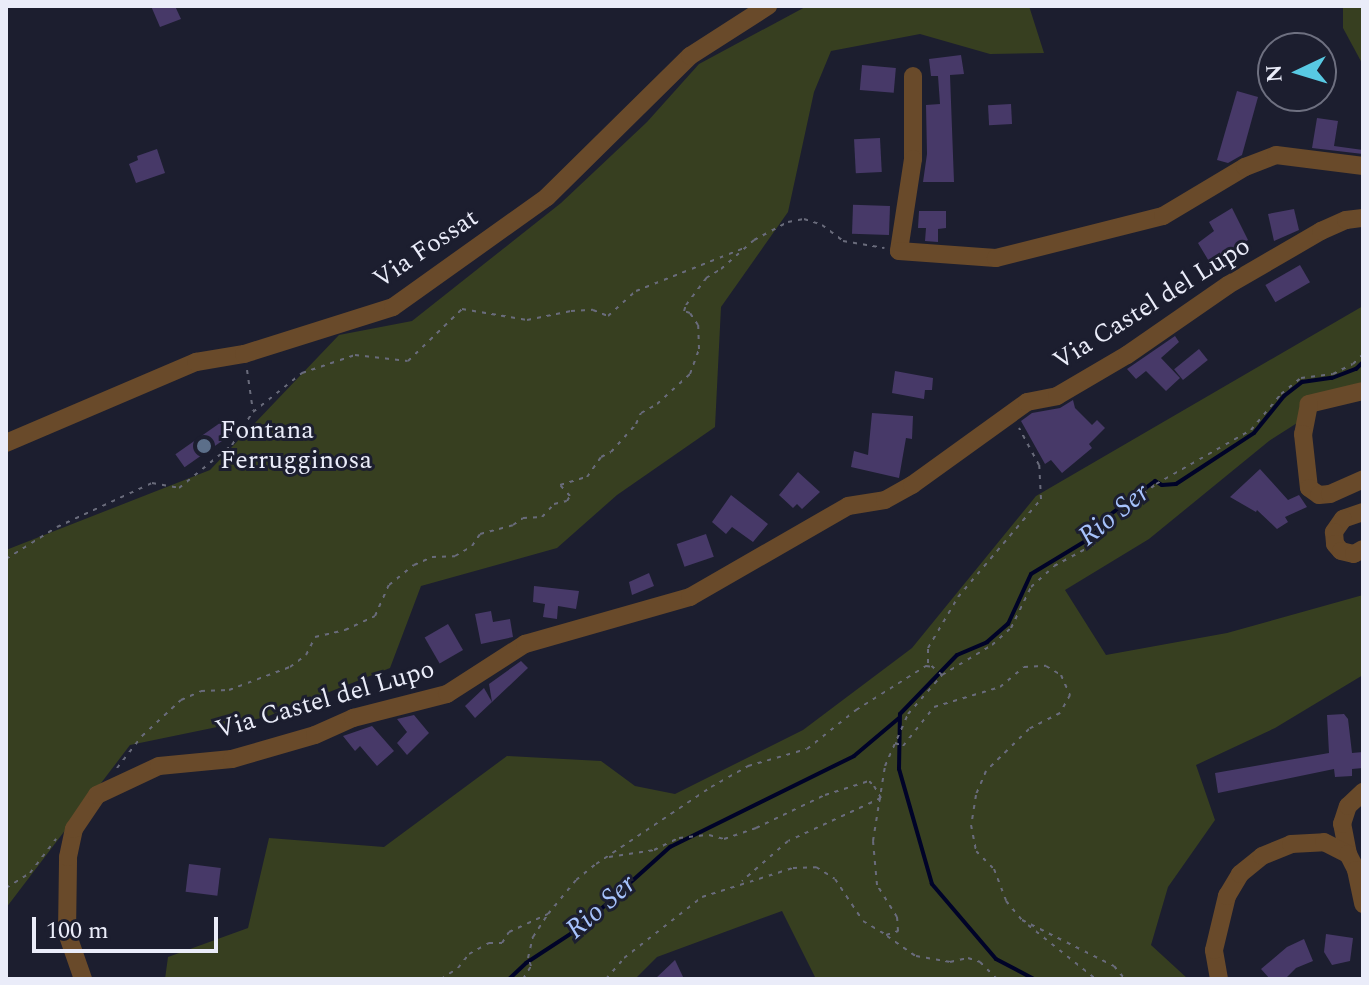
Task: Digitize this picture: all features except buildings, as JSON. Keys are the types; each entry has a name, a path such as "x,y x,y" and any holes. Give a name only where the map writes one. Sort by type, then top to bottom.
{"street":[{"name":"Via Fossat","path":"6,443 196,362 244,354 393,307 547,197 690,56 768,6"},
{"path":"913,76 913,159 899,251 996,258 1163,216 1245,167 1276,155 1363,166"},
{"name":"Via Castel del Lupo","path":"83,979 67,933 68,857 74,829 97,795 159,766 232,759 315,735 353,718 447,694 525,644 690,597 848,506 885,500 912,485 1027,402 1057,396 1127,355 1228,285 1321,231 1346,220 1363,218"},
{"path":"1363,391 1309,404 1303,434 1309,488 1319,495 1330,494 1363,479"},
{"path":"1363,512 1343,519 1334,532 1335,544 1341,551 1354,554 1363,549"},
{"path":"1363,792 1348,806 1342,824 1363,904"},
{"path":"1219,979 1214,950 1227,896 1240,874 1262,856 1291,844 1324,842 1348,854"}],"path":[{"path":"114,772 142,736 181,700 201,691 229,690 290,667 306,655 315,637 345,630 375,616 389,585 414,565 432,557 455,556 472,546 480,534 513,525 523,518 542,517 554,504 567,501 570,496 560,485 587,477 601,457 611,452 636,424 644,410 657,404 690,374 699,349 698,325 690,313 684,311 686,305 706,278 749,246 788,222 804,219 822,225 843,241 899,251"},
{"path":"6,559 57,527 136,494 152,483 179,488 232,445 253,412 302,373 355,355 408,361 462,309 527,320 571,311 593,310 608,316 636,291 749,246"},
{"path":"244,354 253,412"},
{"path":"886,935 898,931 897,917 877,885 873,869 873,841 885,766 908,714 941,674 992,645 1011,628 1031,587 1054,566 1093,545 1120,513 1156,484 1251,430 1267,415 1281,394 1301,378 1333,374 1353,364 1363,354"},
{"path":"941,674 928,663 928,648 958,597 1041,499 1039,465 1010,413"},
{"path":"523,979 531,966 528,958 533,937 548,914 576,880 604,858 748,766 807,749 856,710 926,666 933,667"},
{"path":"893,743 903,746 934,707 1000,687 1024,667 1046,666 1061,675 1070,695 1060,713 1029,729 986,771 976,795 971,825 976,851 994,869 1006,901 1022,920 1096,979"},
{"path":"604,858 654,850 679,838 709,835 724,839 756,828 825,795 869,781 881,798"},
{"path":"741,882 788,841 881,798"},
{"path":"6,888 30,873 55,840"},
{"path":"606,978 624,958 702,897 741,882 793,868 816,867 835,879 863,921 916,956 950,962 968,958 980,962 997,979"},
{"path":"441,979 458,968 469,954 489,943 502,943 509,932 548,914"},
{"path":"1022,920 1114,966 1125,979"}],"green space":[{"path":"807,6 1029,6 1044,53 990,54 920,34 831,51 814,92 788,212 721,307 715,427 617,495 557,548 421,586 390,668 266,717 130,745 6,908 6,550 210,470 339,335 412,321 561,203 647,122 699,64"},
{"path":"1343,6 1363,6 1363,65 1343,28"},
{"path":"1363,306 1363,381 1269,441 1149,539 1065,590 1106,655 1227,633 1363,595 1363,675 1275,728 1196,765 1215,820 1168,887 1151,945 1188,979 816,979 782,911 657,957 635,979 165,979 168,957 248,928 269,838 384,847 507,756 601,761 635,786 675,794 803,730 912,648 1036,496"}],"waterway":[{"name":"Rio Ser","path":"1034,979 996,959 932,884 899,769 900,714 957,655 987,642 1008,624 1031,574 1092,537 1111,514 1155,481 1162,485 1176,484 1254,433 1284,396 1302,382 1332,378 1356,369 1363,362"},
{"name":"Rio Ser","path":"509,979 526,963 581,927 670,847 854,756 899,718"}],"place":[{"name":"Fontana Ferrugginosa","path":"204,446"}]}
